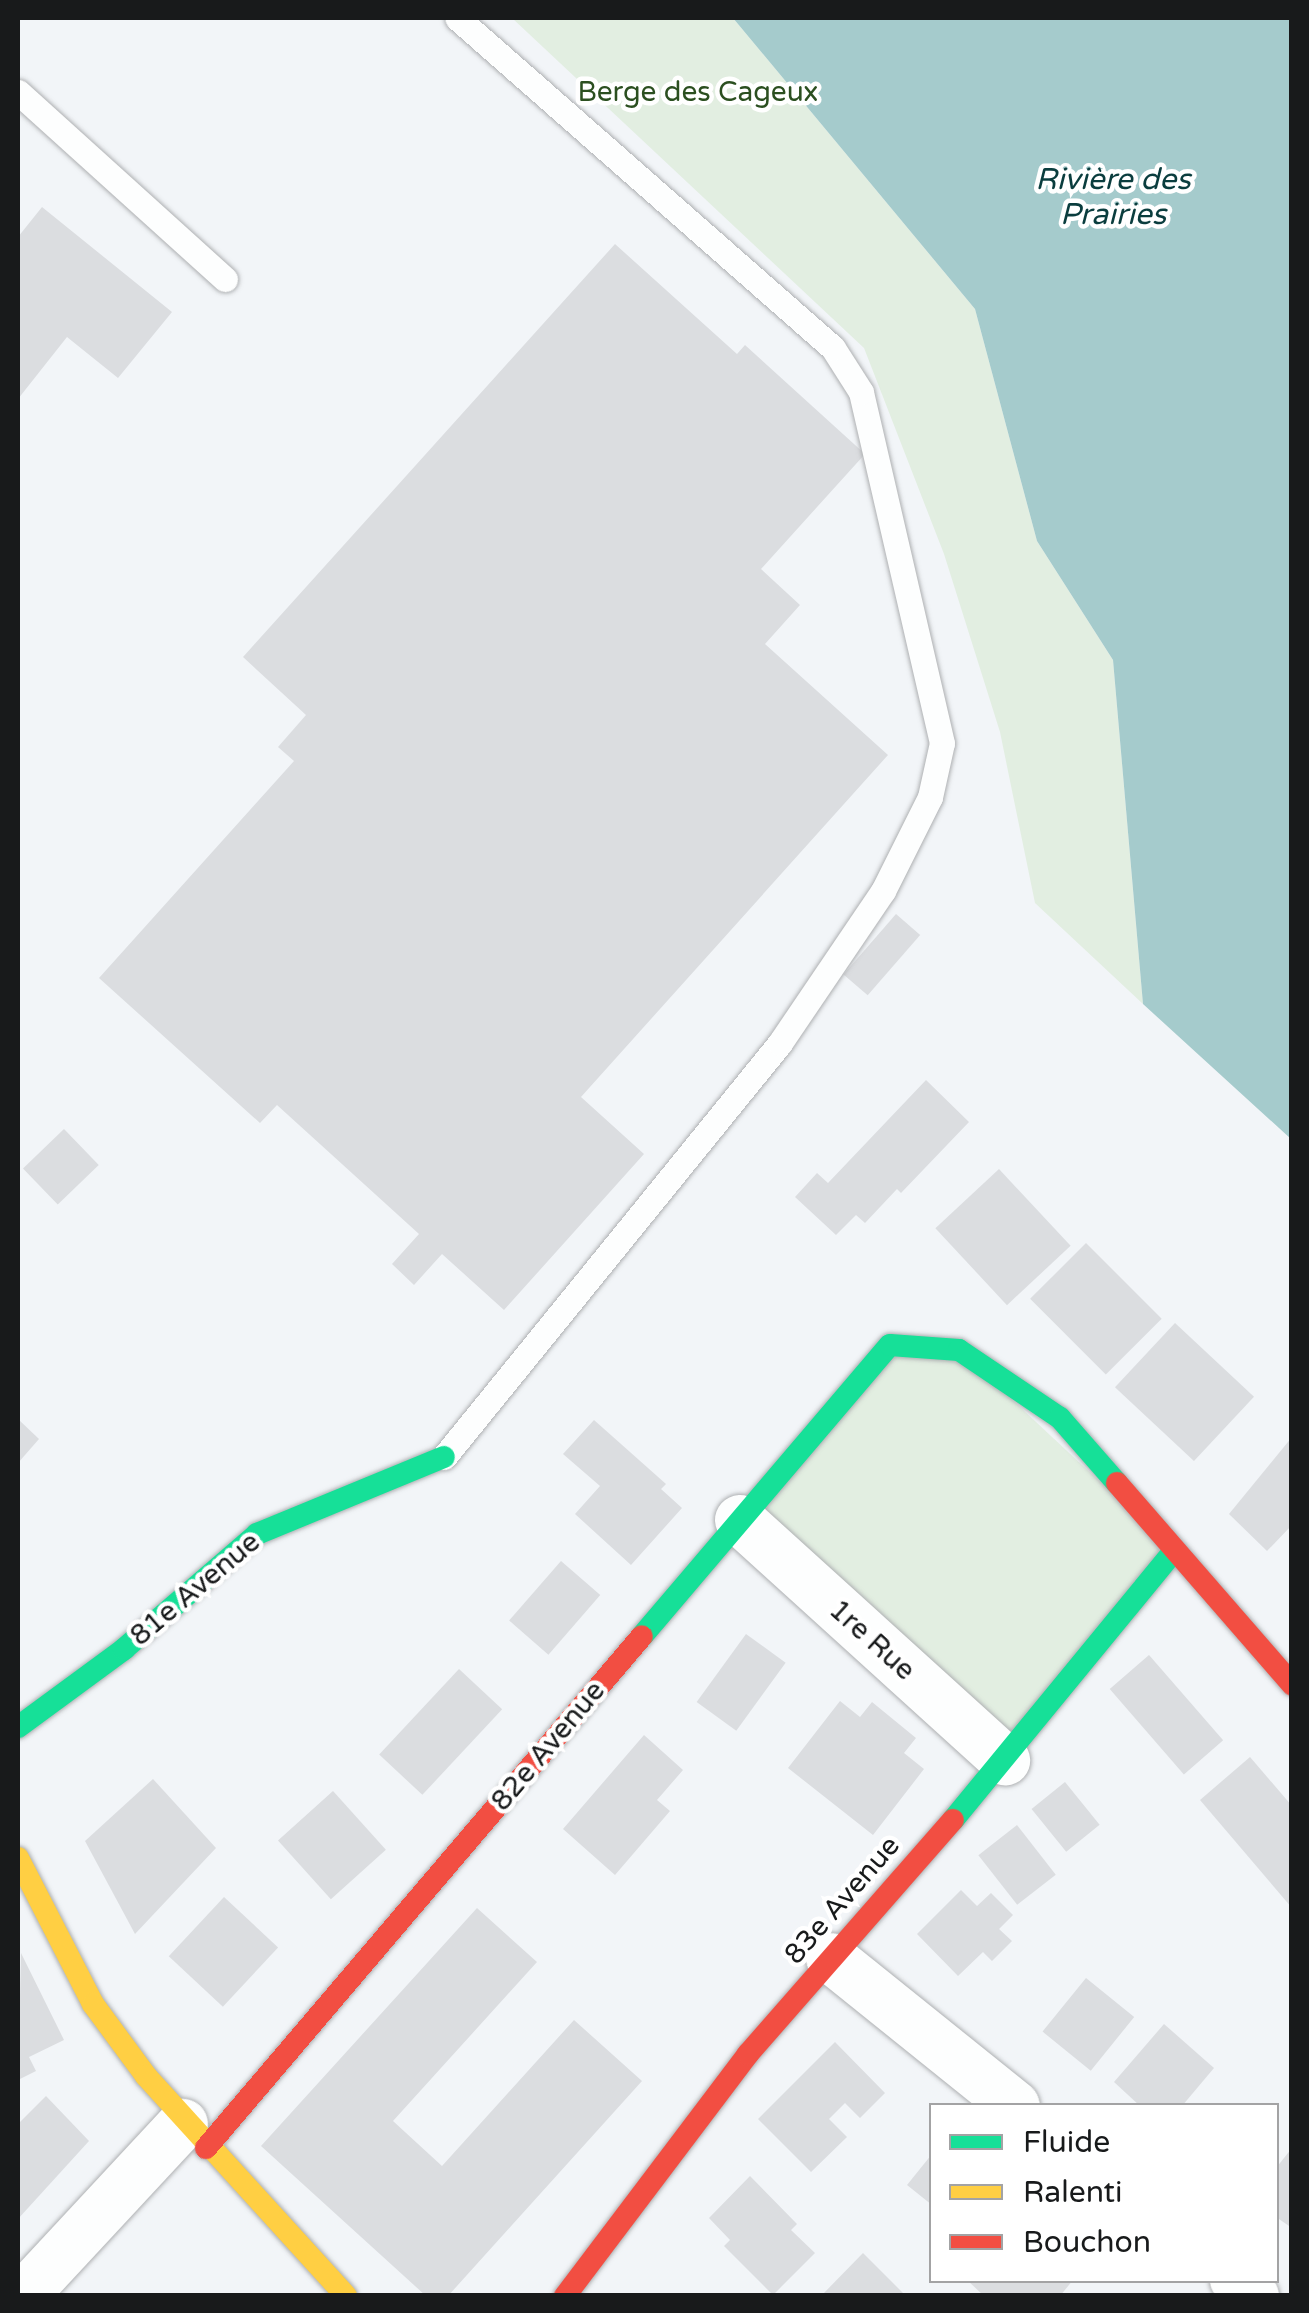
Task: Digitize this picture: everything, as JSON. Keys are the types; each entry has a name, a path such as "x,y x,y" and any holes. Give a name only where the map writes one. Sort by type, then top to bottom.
{"street":[{"name":"82e Avenue","path":"23,2296 194,2136 890,1345 959,1350 1060,1418 1174,1551"},
{"name":"81e Avenue","path":"18,1728 124,1649 257,1534 444,1457"},
{"name":"1re Rue","path":"740,1520 1005,1760"},
{"path":"1174,1551 1292,1684"},
{"name":"83e Avenue","path":"565,2296 748,2054 1005,1760 1174,1551"},
{"path":"18,1862 94,2004 194,2136 346,2296"},
{"path":"831,1958 1012,2103"}],"lane":[{"path":"444,1457 780,1043 882,891 930,797 942,744 862,392 833,348 458,18"},
{"path":"18,92 226,279"}],"green space":[{"name":"Berge des Cageux","path":"512,18 733,18 975,309 1037,541 1113,660 1143,1004 1035,903 1000,732 944,554 864,348"},
{"path":"890,1345 959,1350 1174,1551 1005,1760 740,1520"}],"water":[{"name":"Rivière des Prairies","path":"733,18 1291,18 1291,1139 1143,1004 1113,660 1037,541 975,309"}],"building":[{"path":"42,207 172,312 118,378 67,337 18,399 18,237"},
{"path":"615,244 737,354 745,345 865,454 761,569 800,605 765,644 888,755 581,1097 644,1154 504,1310 442,1254 414,1285 392,1264 419,1234 277,1105 260,1123 99,978 294,761 278,747 306,715 243,657"},
{"path":"896,914 920,935 868,995 844,974"},
{"path":"926,1080 969,1122 901,1193 897,1189 865,1223 856,1215 836,1235 795,1197 817,1173 828,1183"},
{"path":"64,1129 99,1165 58,1205 23,1169"},
{"path":"999,1169 1071,1246 1007,1305 935,1228"},
{"path":"1086,1243 1162,1319 1106,1375 1030,1299"},
{"path":"1175,1323 1254,1397 1194,1461 1115,1387"},
{"path":"18,1419 39,1439 18,1463"},
{"path":"594,1420 666,1484 661,1489 682,1508 631,1565 575,1514 600,1486 563,1454"},
{"path":"1292,1437 1292,1525 1267,1551 1229,1514"},
{"path":"561,1561 600,1595 548,1655 509,1621"},
{"path":"746,1634 786,1663 736,1731 697,1702"},
{"path":"1149,1655 1223,1740 1184,1774 1110,1689"},
{"path":"459,1669 502,1709 422,1795 379,1755"},
{"path":"840,1701 860,1717 872,1702 916,1738 904,1753 924,1769 873,1835 788,1768"},
{"path":"644,1735 683,1770 657,1800 670,1811 615,1875 563,1829"},
{"path":"1250,1757 1292,1806 1292,1908 1200,1800"},
{"path":"153,1779 216,1848 135,1934 85,1841"},
{"path":"1065,1782 1100,1825 1066,1852 1032,1809"},
{"path":"333,1791 386,1850 331,1899 278,1841"},
{"path":"1017,1825 1056,1875 1017,1905 978,1855"},
{"path":"961,1890 977,1906 991,1893 1013,1915 999,1929 1012,1941 992,1961 983,1952 958,1976 917,1934"},
{"path":"224,1897 278,1947 223,2007 169,1956"},
{"path":"477,1908 537,1962 393,2121 442,2166 574,2020 642,2081 448,2296 426,2296 261,2146"},
{"path":"21,1953 64,2040 29,2057 36,2071 18,2080"},
{"path":"1086,1978 1134,2017 1091,2071 1043,2032"},
{"path":"1164,2024 1214,2068 1185,2103 1137,2103 1114,2082"},
{"path":"835,2042 885,2093 860,2118 845,2103 829,2119 847,2137 811,2172 758,2119"},
{"path":"46,2096 89,2141 18,2219 18,2124"},
{"path":"1292,2148 1292,2228 1279,2219 1279,2164"},
{"path":"929,2158 929,2203 907,2185"},
{"path":"750,2176 797,2224 791,2230 815,2253 773,2295 724,2246 730,2240 709,2218"},
{"path":"863,2253 906,2296 821,2296"},
{"path":"970,2283 1071,2283 1060,2296 984,2296"}],"traffic: fast":[{"path":"642,1636 890,1345 959,1350 1060,1418 1117,1483"},
{"path":"18,1727 124,1649 257,1534 444,1457"},
{"path":"953,1820 1174,1551"}],"traffic: slow":[{"path":"18,1858 93,2004 146,2076 346,2296"}],"traffic: jam":[{"path":"1117,1483 1292,1684"},
{"path":"206,2148 642,1636"},
{"path":"565,2296 748,2054 953,1820"}]}
